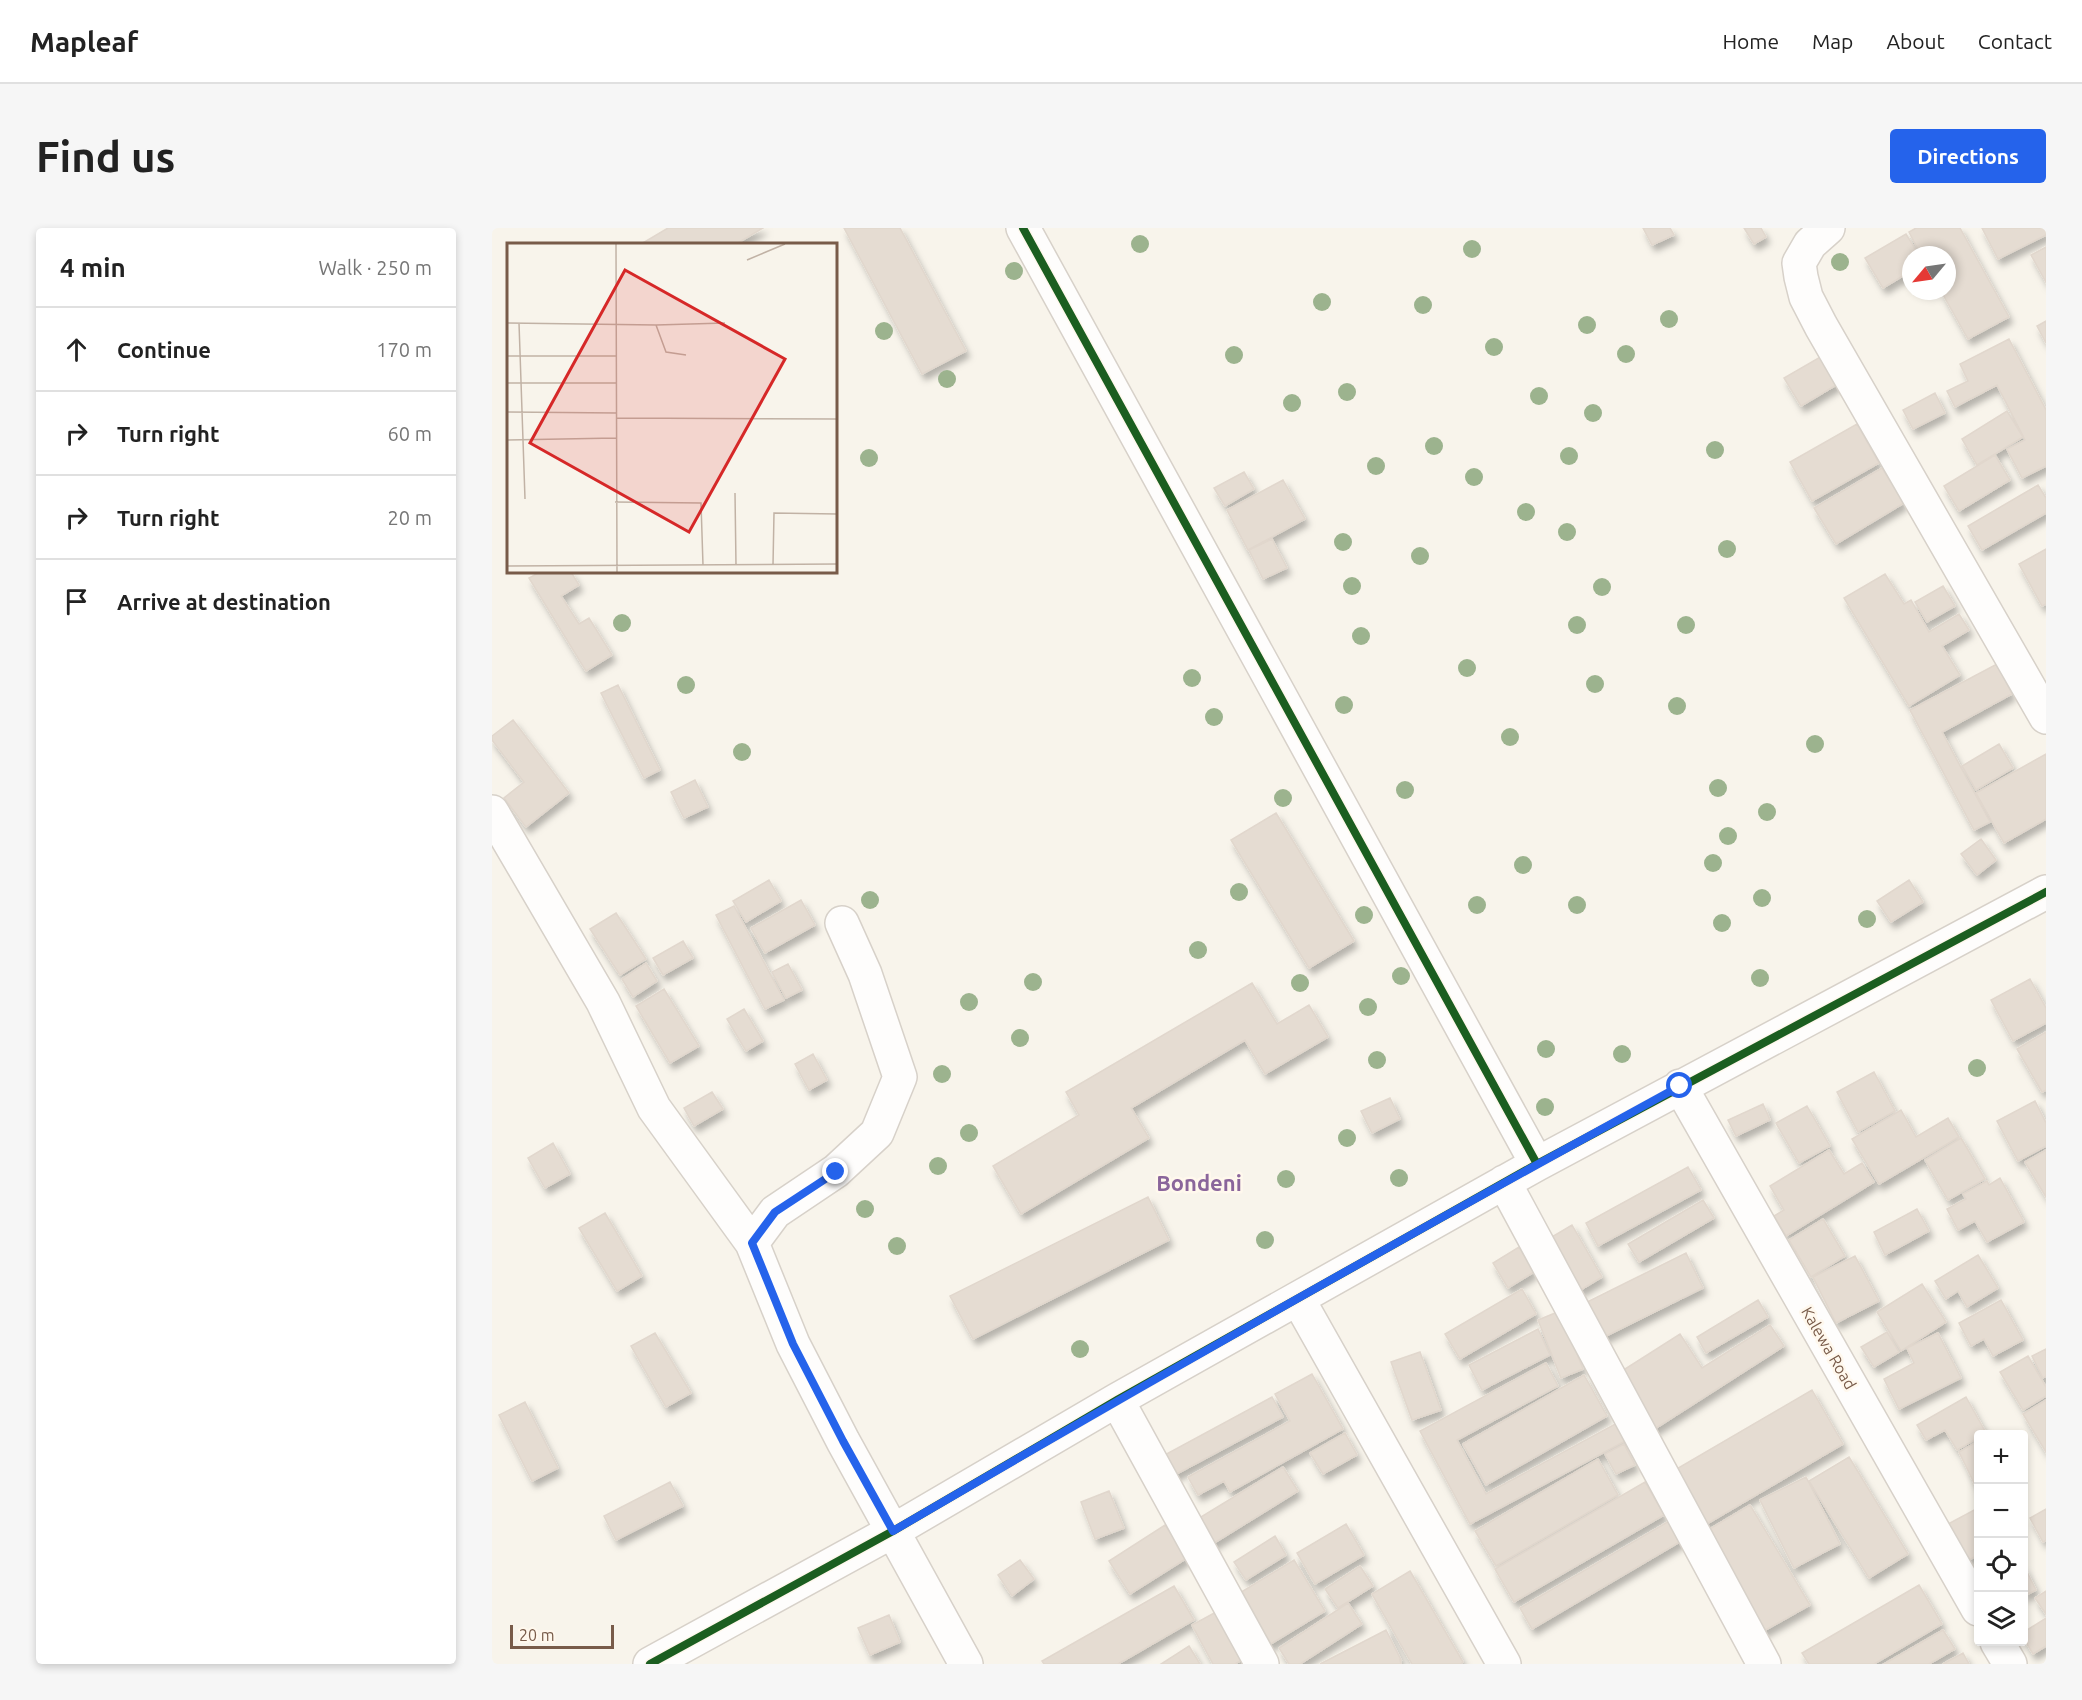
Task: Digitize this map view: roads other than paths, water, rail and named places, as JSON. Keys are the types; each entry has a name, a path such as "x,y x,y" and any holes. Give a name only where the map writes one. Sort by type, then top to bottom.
{"street":[{"path":"1023,228 1537,1164"},
{"path":"1828,228 1810,244 1800,263 1806,297 2046,717"},
{"path":"492,812 603,1002 654,1108 752,1243 793,1344 843,1441 966,1664"},
{"path":"650,1664 893,1531 1117,1400 1504,1182 2046,892"},
{"path":"752,1243 775,1212 836,1172 877,1133 900,1077 865,974 842,923"},
{"name":"Kalewa Road","path":"1680,1086 1974,1602"},
{"path":"1504,1182 1764,1664"},
{"path":"1298,1299 1504,1664"},
{"path":"1117,1400 1262,1664"},
{"path":"2000,1646 2010,1664"}],"district":[{"name":"Bondeni","path":"1199,1183"}]}
